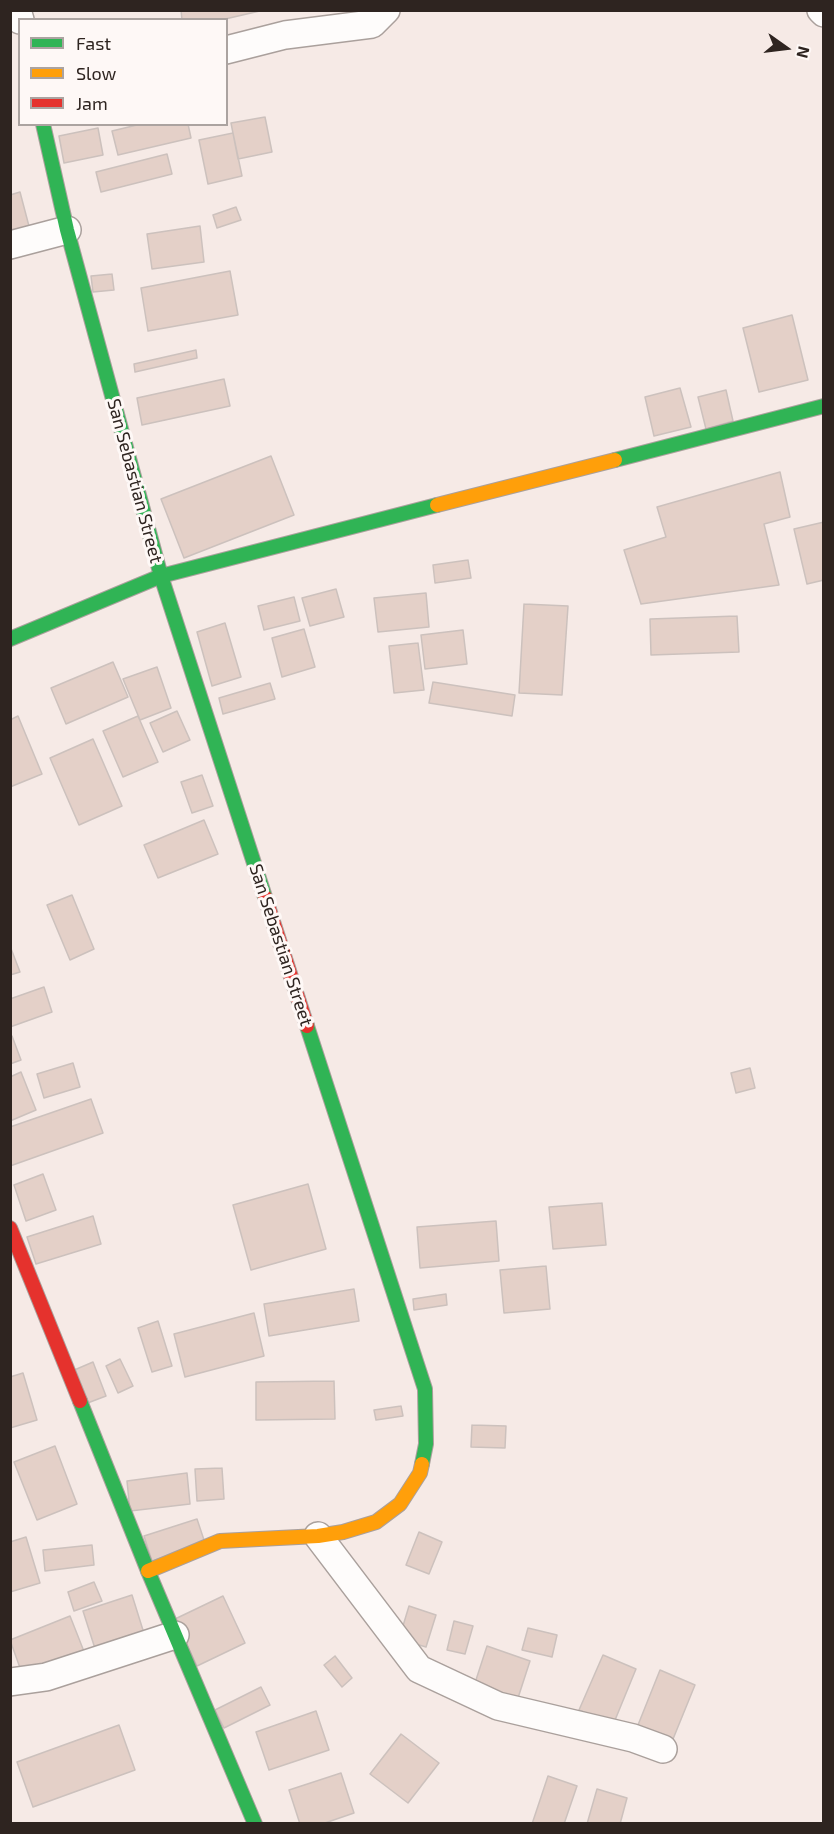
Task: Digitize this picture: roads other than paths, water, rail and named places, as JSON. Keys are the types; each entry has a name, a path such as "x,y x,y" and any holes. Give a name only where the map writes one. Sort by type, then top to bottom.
{"street":[{"path":"228,49 285,35 372,24 386,10"},
{"name":"San Sebastian Street","path":"43,126 67,230 161,576 425,1389 426,1444 420,1473 400,1504 376,1522 343,1532 318,1536 220,1541 148,1571"},
{"path":"10,245 67,230"},
{"path":"10,639 161,576 824,406"},
{"path":"10,1228 148,1571 255,1824"},
{"path":"318,1536 419,1669 498,1706 633,1738 663,1749"},
{"path":"10,1682 46,1677 175,1635"}]}
